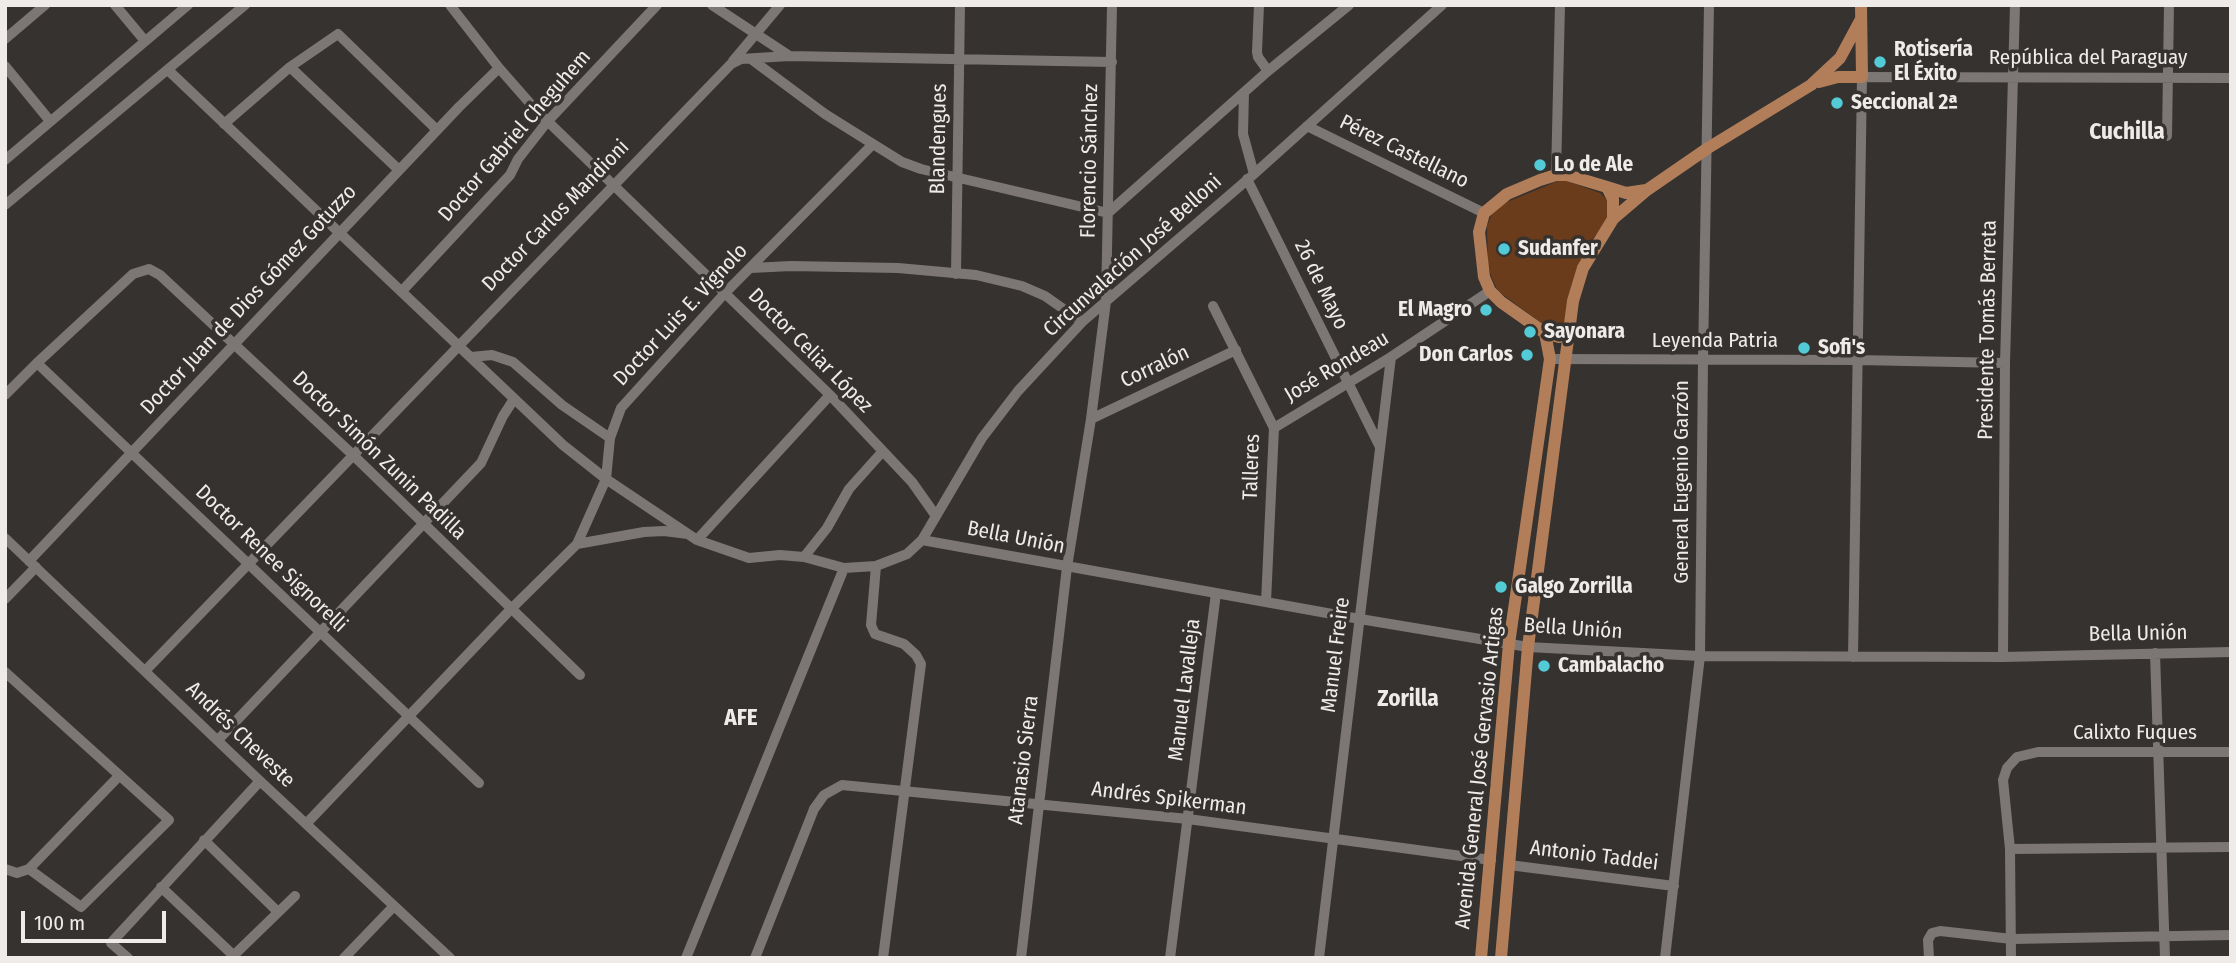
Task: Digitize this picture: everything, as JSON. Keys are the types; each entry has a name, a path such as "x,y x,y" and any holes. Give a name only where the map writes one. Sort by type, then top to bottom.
{"main road":[{"path":"1613,219 1647,190 1708,148 1811,85 1828,78 1862,77 1861,5"},
{"path":"1811,85 1840,58 1861,19"},
{"path":"1569,331 1559,337 1545,333 1490,291 1484,277 1479,232 1484,213 1507,194 1556,175 1580,178 1626,193 1647,190"},
{"path":"1607,187 1613,199 1613,219"},
{"name":"Avenida General José Gervasio Artigas","path":"1501,958 1528,647 1573,301 1583,268 1613,219"},
{"name":"Avenida General José Gervasio Artigas","path":"1481,958 1510,644 1550,359 1545,333"}],"street":[{"path":"5,39 45,5"},
{"path":"115,5 145,41"},
{"path":"5,160 188,5"},
{"path":"5,205 246,5"},
{"name":"Doctor Celiar López","path":"450,5 499,68 547,122 830,394 912,482 936,516"},
{"name":"Doctor Gabriel Cheguhem","path":"402,291 510,175 518,159 547,122 657,5"},
{"path":"712,5 789,55"},
{"name":"Doctor Carlos Mandioni","path":"145,671 731,64 780,5"},
{"name":"Blandengues","path":"956,274 960,5"},
{"name":"Florencio Sánchez","path":"1067,567 1091,419 1106,301 1112,5"},
{"path":"1259,5 1257,52 1268,71"},
{"path":"751,59 825,114 902,162 921,169 1108,213 1268,71 1349,5"},
{"name":"Circunvalación José Belloni","path":"692,537 749,558 780,555 804,557 844,568 876,566 907,554 922,540 982,438 1018,391 1083,322 1251,177 1442,5"},
{"path":"1556,175 1560,5"},
{"name":"General Eugenio Garzón","path":"1665,958 1700,656 1709,5"},
{"name":"Presidente Tomás Berreta","path":"2003,656 2005,363 2014,5"},
{"path":"2167,136 2169,5"},
{"path":"224,124 290,67 338,34 438,130"},
{"path":"731,64 741,59 789,55 1112,62"},
{"path":"5,66 50,121"},
{"path":"290,67 399,170"},
{"name":"Doctor Juan de Dios Gómez Gotuzzo","path":"5,599 32,564 131,453 499,68"},
{"path":"168,70 563,445 692,537"},
{"path":"1853,657 1862,77"},
{"name":"República del Paraguay","path":"1862,77 2231,78"},
{"name":"26 de Mayo","path":"1244,93 1243,134 1251,177 1379,445"},
{"name":"Pérez Castellano","path":"1307,126 1484,213"},
{"name":"Doctor Luis E. Vignolo","path":"306,824 576,544 606,478 610,438 621,408 724,293 873,144"},
{"path":"751,268 898,268 976,275 1022,286 1045,296 1083,322"},
{"name":"Doctor Simón Zunin Padilla","path":"37,363 133,274 149,269 160,275 353,455 580,675"},
{"name":"José Rondeau","path":"1274,428 1391,357 1490,291"},
{"name":"Talleres","path":"1213,306 1274,428 1266,602"},
{"name":"Corralón","path":"1091,419 1236,350"},
{"path":"471,357 492,355 513,362 562,405 610,438"},
{"name":"Manuel Freire","path":"1319,958 1391,357"},
{"name":"Leyenda Patria","path":"1550,359 2005,363"},
{"path":"5,395 37,363"},
{"name":"Doctor Renee Signorelli","path":"37,363 479,783"},
{"path":"692,537 830,394"},
{"path":"218,740 481,463 498,425 514,399"},
{"path":"804,557 827,528 849,489 883,451"},
{"path":"576,544 644,532 664,531 692,537"},
{"name":"Andrés Cheveste","path":"5,538 450,958"},
{"name":"Bella Unión","path":"922,540 1528,647 1700,656 2003,656 2231,652"},
{"path":"876,566 871,625 875,634 904,644 921,664 883,958"},
{"name":"Atanasio Sierra","path":"1021,958 1067,567"},
{"path":"686,958 844,568"},
{"name":"Manuel Lavalleja","path":"1170,958 1216,593"},
{"path":"2155,653 2165,958"},
{"path":"5,672 169,820 82,907 29,869"},
{"name":"Calixto Fuques","path":"2010,849 2003,780 2007,768 2017,757 2038,752 2231,752"},
{"path":"5,869 17,873 29,869 119,776"},
{"path":"128,958 111,943 260,781"},
{"name":"Andrés Spikerman","path":"755,958 814,809 824,795 842,785 1188,819 1491,860"},
{"path":"204,839 278,912"},
{"path":"2011,958 2010,849 2231,847"},
{"name":"Antonio Taddei","path":"1509,865 1674,886"},
{"path":"161,887 232,957 295,896"},
{"path":"344,958 394,906"},
{"path":"1929,958 1928,940 1932,933 1941,931 2012,939 2231,935"}],"shaded area":[{"path":"1558,181 1567,181 1600,193 1608,201 1608,219 1588,246 1579,266 1565,328 1555,333 1498,291 1488,262 1487,226 1500,205"}],"place":[{"name":"Rotisería El Éxito","path":"1880,62"},
{"name":"Seccional 2ª","path":"1837,103"},
{"name":"Lo de Ale","path":"1540,165"},
{"name":"Sudanfer","path":"1504,249"},
{"name":"El Magro","path":"1486,310"},
{"name":"Sayonara","path":"1530,332"},
{"name":"Sofi's","path":"1804,348"},
{"name":"Don Carlos","path":"1527,355"},
{"name":"Galgo Zorrilla","path":"1501,587"},
{"name":"Cambalacho","path":"1544,666"}],"district":[{"name":"Cuchilla","path":"2127,133"},
{"name":"Zorilla","path":"1408,700"},
{"name":"AFE","path":"741,719"}]}
